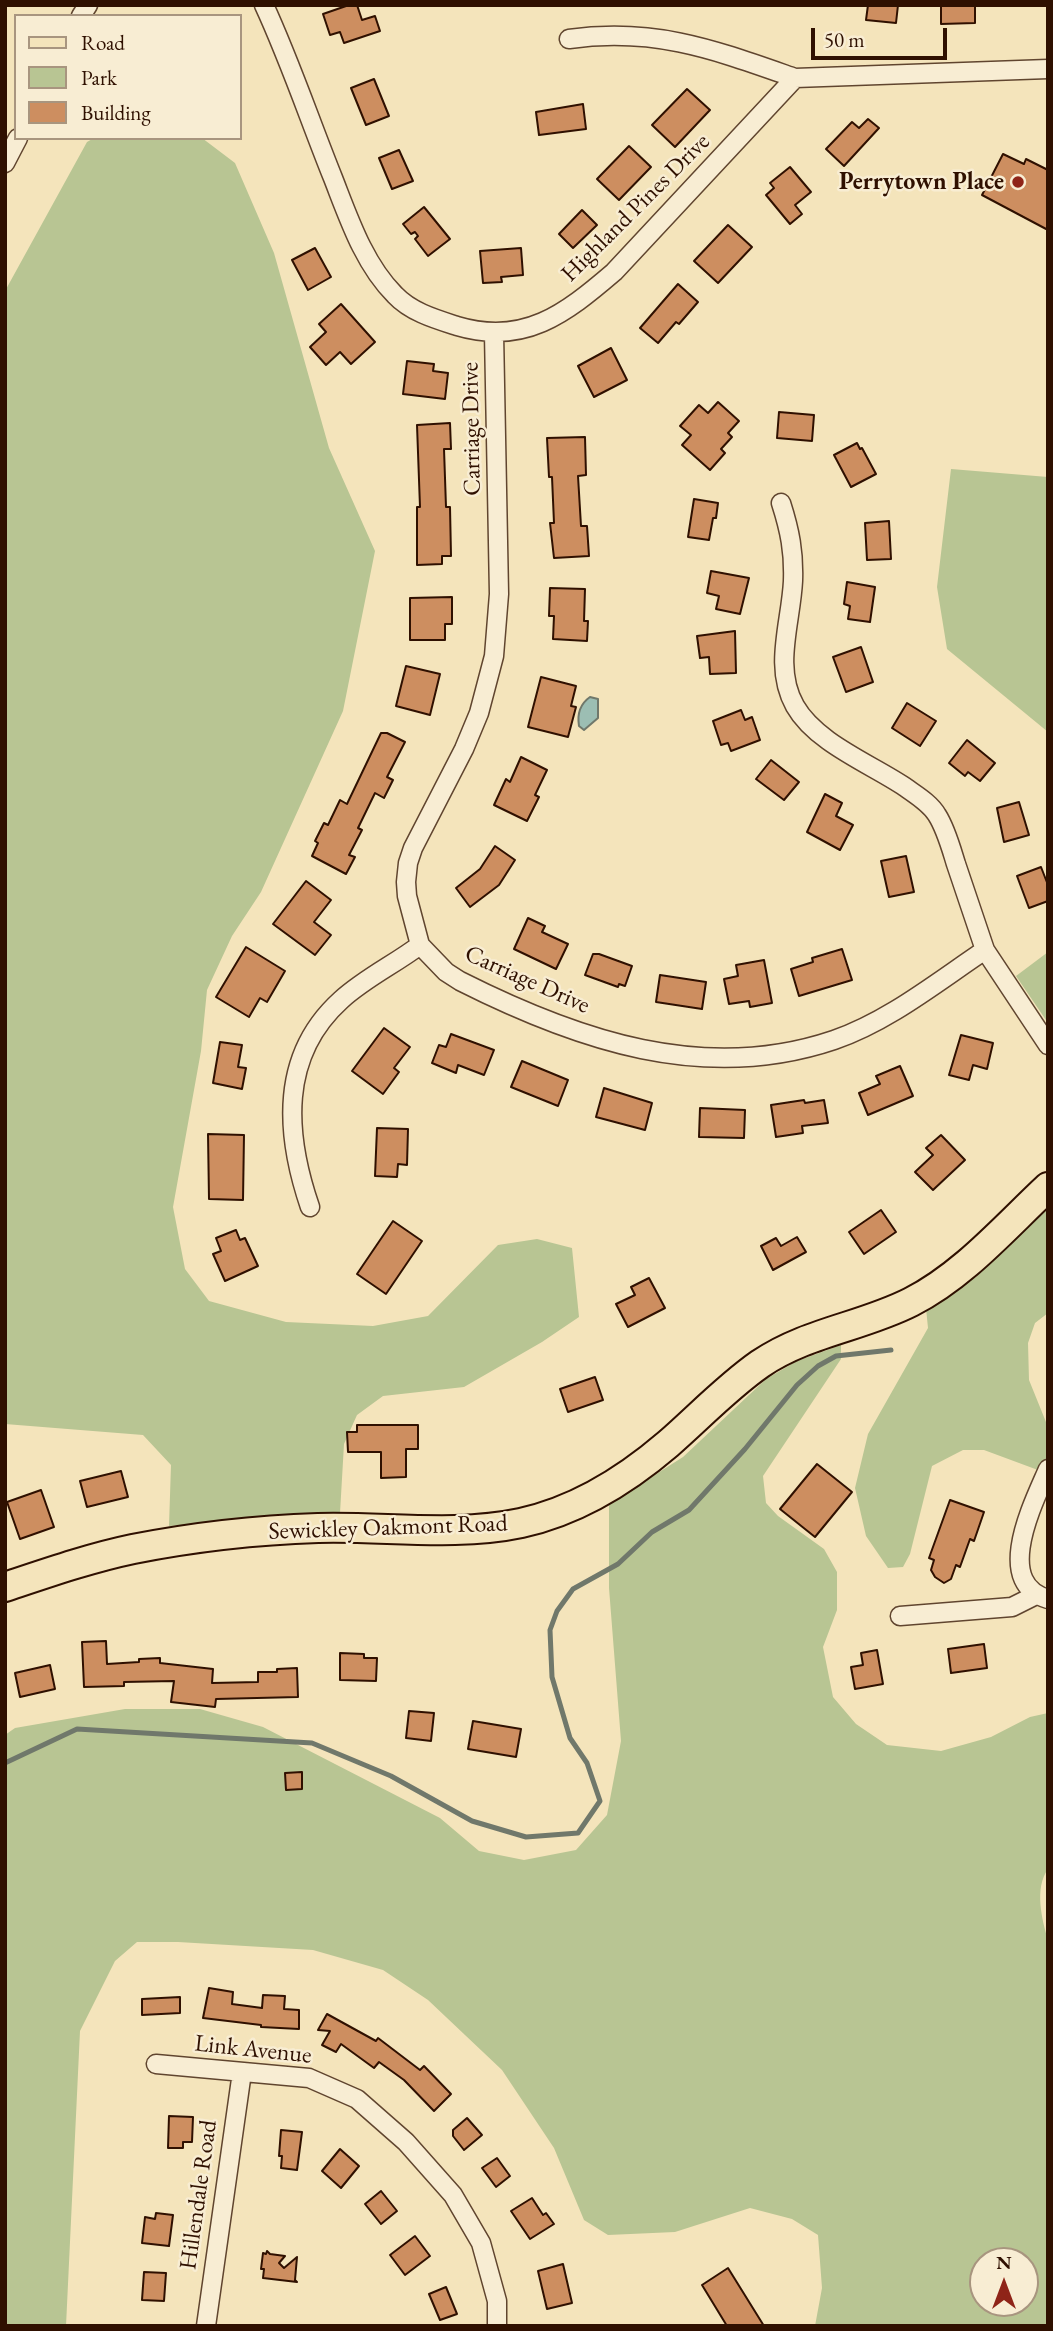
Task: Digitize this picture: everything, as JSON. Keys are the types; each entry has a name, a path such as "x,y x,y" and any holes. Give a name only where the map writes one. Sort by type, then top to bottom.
{"main road":[{"name":"Sewickley Oakmont Road","path":"5,1587 101,1557 169,1543 298,1529 477,1529 524,1522 567,1508 599,1493 650,1459 762,1363 820,1334 885,1313 925,1294 970,1262 1048,1186"}],"street":[{"name":"Highland Pines Drive","path":"264,5 355,233 379,275 397,297 416,311 464,328 494,333 523,330 546,321 570,309 592,291 614,272 794,78"},
{"path":"569,39 610,34 672,41 710,48 794,78 1048,69"},
{"path":"5,163 17,140"},
{"name":"Carriage Drive","path":"494,333 499,594 494,656 479,713 408,863 407,896 421,945 446,972 460,981 552,1022 651,1053 704,1059 771,1055 835,1040 894,1011 985,950"},
{"path":"781,503 792,535 793,582 783,665 794,706 825,738 904,786 937,814 985,950 1048,1045"},
{"path":"310,1207 296,1163 293,1136 292,1110 298,1063 324,1017 342,999 421,945"},
{"path":"900,1616 1012,1606 1042,1597 1023,1577 1020,1549 1030,1512 1048,1469"},
{"name":"Link Avenue","path":"156,2064 309,2077 357,2099 407,2142 453,2195 481,2242 497,2301 497,2326"},
{"name":"Hillendale Road","path":"206,2326 242,2072"}],"green space":[{"path":"205,140 235,163 274,253 329,448 375,551 343,711 261,892 232,936 207,990 201,1051 173,1207 185,1269 209,1301 286,1322 373,1326 428,1316 498,1245 537,1239 572,1248 579,1317 542,1342 464,1387 383,1396 357,1415 344,1444 340,1513 169,1526 171,1465 143,1435 5,1424 5,291 87,142"},
{"path":"951,469 1048,477 1048,732 947,649 937,587"},
{"path":"1048,952 1048,1023 1016,976"},
{"path":"1048,1206 1048,1313 1035,1323 1028,1343 1029,1380 1048,1427 1046,1473 984,1450 963,1450 932,1466 910,1554 903,1567 888,1568 866,1536 855,1488 868,1434 928,1328 926,1308 976,1277"},
{"path":"841,1345 841,1359 763,1476 766,1503 778,1516 824,1549 837,1572 837,1610 823,1647 833,1697 856,1724 887,1745 941,1751 991,1737 1030,1717 1048,1713 1048,1869 1040,1895 1048,1940 1048,2326 815,2326 822,2288 818,2235 792,2219 750,2208 675,2232 608,2235 584,2220 554,2148 502,2070 428,2000 383,1970 313,1950 137,1942 115,1961 80,2031 66,2326 5,2326 5,1735 15,1728 125,1709 200,1709 263,1727 440,1818 479,1851 524,1860 576,1850 607,1815 621,1741 609,1588 609,1504 683,1457 766,1379 797,1361"}],"water":[{"path":"590,697 598,699 598,718 584,730 579,726 579,713"}],"building":[{"path":"357,5 362,20 375,16 380,31 344,43 340,32 330,35 323,14"},
{"path":"868,5 898,5 896,23 866,20"},
{"path":"941,5 975,5 975,23 941,24"},
{"path":"374,79 389,116 366,125 351,88"},
{"path":"687,89 710,110 675,147 652,125"},
{"path":"583,104 586,129 539,135 536,112"},
{"path":"868,119 879,128 844,166 826,149 852,122 859,128"},
{"path":"629,146 651,167 619,200 597,179"},
{"path":"399,150 413,181 392,189 379,158"},
{"name":"Perrytown Place","path":"1003,154 1024,164 1026,159 1048,170 1048,230 982,195"},
{"path":"790,167 811,192 795,205 802,214 790,224 766,195 774,188 770,183"},
{"path":"424,207 450,239 428,256 415,239 418,236 415,232 411,234 403,224"},
{"path":"582,210 597,225 573,248 559,234"},
{"path":"728,225 752,247 718,283 694,261"},
{"path":"315,248 331,277 308,290 292,260"},
{"path":"521,248 523,275 501,277 502,282 483,283 480,251"},
{"path":"678,284 698,302 658,343 640,328"},
{"path":"341,304 375,342 351,364 340,352 326,365 310,347 326,332 319,324"},
{"path":"611,348 627,380 594,397 578,366"},
{"path":"407,361 434,364 433,371 448,373 445,399 403,394"},
{"path":"718,402 739,421 728,433 732,437 721,449 725,453 710,470 682,445 691,435 680,426 699,405 708,413"},
{"path":"779,412 814,415 812,441 777,438"},
{"path":"450,423 451,449 444,449 446,507 450,507 451,556 442,556 442,564 417,565 417,507 420,507 417,425"},
{"path":"585,437 586,475 578,476 581,526 587,526 589,556 554,558 550,523 554,523 552,477 549,477 547,438"},
{"path":"857,443 876,474 851,487 834,455"},
{"path":"694,499 718,503 709,540 688,537"},
{"path":"889,521 891,559 867,560 865,523"},
{"path":"711,571 749,578 740,614 716,609 719,596 707,593"},
{"path":"847,582 875,587 870,622 848,619 850,606 844,604"},
{"path":"550,588 585,589 584,621 588,621 587,641 553,639 554,616 549,616"},
{"path":"452,597 452,624 445,624 445,640 410,640 410,598"},
{"path":"735,631 736,673 710,674 709,657 700,658 697,636"},
{"path":"861,647 873,682 846,692 833,657"},
{"path":"406,666 440,674 430,715 396,706"},
{"path":"541,677 576,686 571,706 576,707 568,737 528,727"},
{"path":"907,703 936,721 920,746 892,728"},
{"path":"741,710 745,720 752,717 760,740 731,751 728,743 721,745 713,721"},
{"path":"381,733 387,733 405,742 387,777 393,780 384,798 375,793 358,828 362,830 349,855 355,857 346,874 312,856 318,843 315,841 324,823 328,825 340,800 347,804"},
{"path":"967,740 995,763 980,781 968,772 965,776 949,763"},
{"path":"521,757 547,770 535,795 539,797 527,821 494,805 506,779 510,782"},
{"path":"771,760 799,782 784,800 756,779"},
{"path":"825,794 842,803 836,816 853,825 840,850 807,832"},
{"path":"1019,802 1029,835 1004,842 997,808"},
{"path":"495,846 515,860 499,885 470,907 456,888 480,869"},
{"path":"906,856 914,892 889,897 881,861"},
{"path":"1041,867 1048,885 1048,901 1029,908 1017,876"},
{"path":"306,881 331,900 314,922 331,935 315,955 273,924"},
{"path":"528,918 545,926 542,932 568,944 556,969 514,949"},
{"path":"246,947 285,971 267,1002 260,998 249,1017 216,997"},
{"path":"842,949 852,980 799,996 791,969 813,962 812,958"},
{"path":"593,954 632,966 625,986 619,984 618,987 585,975"},
{"path":"764,960 772,1003 750,1007 749,1001 729,1004 724,979 738,976 736,965"},
{"path":"660,975 706,982 702,1009 656,1002"},
{"path":"384,1028 410,1047 394,1068 399,1072 383,1094 352,1071"},
{"path":"451,1034 494,1050 484,1075 458,1065 456,1073 432,1063 439,1045 446,1047"},
{"path":"961,1035 993,1043 987,1069 973,1065 969,1080 949,1075"},
{"path":"220,1042 242,1045 238,1067 246,1068 242,1089 213,1083"},
{"path":"522,1061 568,1080 558,1106 511,1087"},
{"path":"900,1066 913,1096 868,1115 859,1093 880,1084 876,1076"},
{"path":"604,1088 652,1103 645,1130 596,1117"},
{"path":"804,1100 805,1103 824,1100 828,1123 802,1126 803,1133 776,1137 771,1105"},
{"path":"700,1108 745,1110 744,1138 699,1137"},
{"path":"377,1128 408,1129 407,1165 398,1164 397,1177 375,1176"},
{"path":"208,1134 244,1135 243,1200 209,1199"},
{"path":"941,1135 965,1160 933,1190 915,1172 933,1155 926,1148"},
{"path":"881,1210 896,1232 864,1254 849,1232"},
{"path":"393,1221 422,1241 386,1294 357,1274"},
{"path":"236,1230 240,1240 245,1238 258,1266 225,1281 213,1254 221,1251 216,1238"},
{"path":"797,1237 806,1252 773,1270 761,1246 776,1238 781,1246"},
{"path":"649,1278 665,1308 628,1327 616,1304 635,1295 631,1287"},
{"path":"595,1377 603,1400 568,1412 560,1389"},
{"path":"357,1425 418,1425 418,1449 406,1449 406,1477 381,1478 381,1452 348,1452 347,1432 357,1432"},
{"path":"817,1464 852,1492 815,1537 780,1509"},
{"path":"121,1471 128,1497 87,1507 80,1481"},
{"path":"41,1490 54,1527 20,1539 7,1502"},
{"path":"950,1500 984,1512 974,1541 970,1539 960,1567 956,1565 951,1579 944,1583 935,1577 931,1570 934,1560 929,1558"},
{"path":"106,1641 107,1664 160,1658 160,1663 213,1669 212,1683 258,1682 258,1672 297,1668 298,1697 216,1699 215,1707 171,1702 174,1681 124,1682 124,1686 84,1687 82,1642"},
{"path":"984,1644 987,1668 951,1673 948,1649"},
{"path":"877,1650 883,1684 855,1689 851,1667 863,1665 861,1653"},
{"path":"340,1653 364,1654 364,1658 377,1658 376,1681 340,1680"},
{"path":"50,1665 55,1689 20,1697 15,1673"},
{"path":"409,1711 434,1713 431,1741 406,1738"},
{"path":"473,1721 521,1729 516,1757 468,1749"},
{"path":"302,1772 302,1789 286,1790 285,1773"},
{"path":"209,1988 233,1992 232,2004 262,2008 263,1995 285,1996 284,2009 299,2010 299,2029 261,2027 203,2018"},
{"path":"180,1997 180,2013 142,2015 142,1999"},
{"path":"327,2014 376,2041 378,2038 420,2070 424,2066 451,2094 434,2111 404,2080 379,2062 374,2068 341,2044 336,2052 322,2045 330,2031 318,2030"},
{"path":"169,2116 193,2117 192,2142 183,2142 183,2148 168,2148"},
{"path":"467,2118 482,2135 464,2150 453,2136 453,2130"},
{"path":"281,2130 302,2132 297,2170 281,2168"},
{"path":"340,2149 359,2166 341,2188 322,2171"},
{"path":"497,2158 510,2176 496,2187 482,2168"},
{"path":"381,2191 397,2211 381,2224 365,2204"},
{"path":"532,2198 543,2215 546,2213 554,2224 530,2239 511,2211"},
{"path":"156,2213 173,2215 169,2246 142,2243 145,2217 155,2219"},
{"path":"415,2236 430,2256 405,2275 390,2255"},
{"path":"267,2251 285,2256 279,2263 284,2268 297,2257 297,2282 263,2278 263,2253 266,2254"},
{"path":"563,2264 572,2303 547,2309 538,2271"},
{"path":"728,2268 764,2326 727,2326 702,2285"},
{"path":"144,2272 166,2273 164,2301 142,2300"},
{"path":"446,2287 457,2314 440,2320 429,2294"}],"waterway":[{"path":"5,1763 77,1729 312,1743 391,1776 472,1821 526,1837 578,1833 600,1801 587,1763 570,1738 552,1677 550,1630 557,1611 573,1589 618,1564 652,1532 689,1510 745,1449 797,1385 818,1366 836,1356 891,1350"}],"place":[{"name":"Perrytown Place","path":"1018,182"}]}
